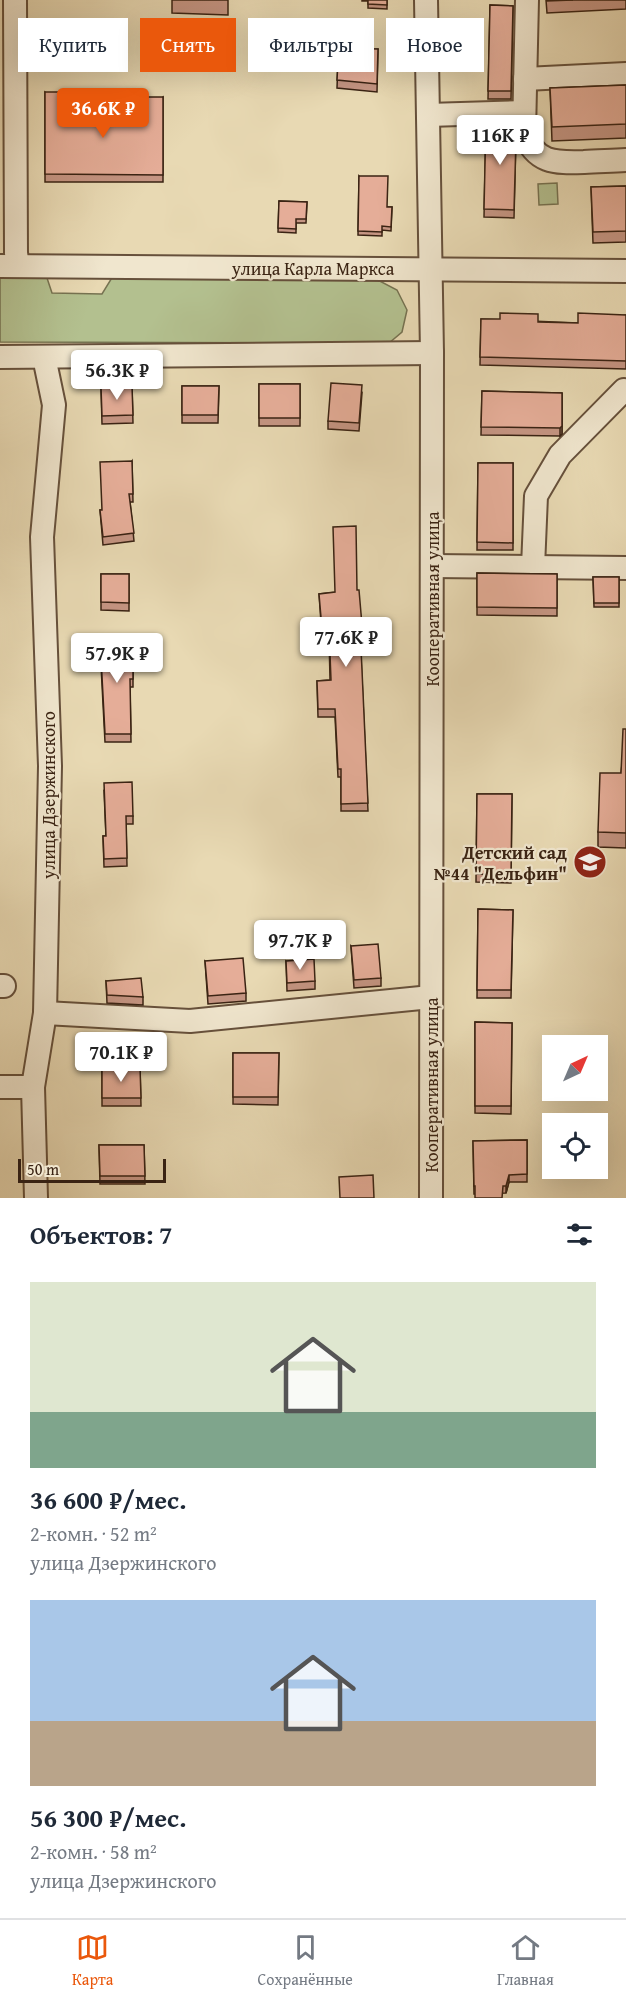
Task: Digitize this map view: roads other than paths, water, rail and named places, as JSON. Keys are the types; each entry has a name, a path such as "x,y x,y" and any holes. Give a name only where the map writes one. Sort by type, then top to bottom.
{"street":[{"path":"9,266 16,253 15,0"},
{"name":"Кооперативная улица","path":"426,0 432,353 431,1198"},
{"path":"527,0 524,112 524,132 527,142 538,155 548,161 561,163 626,160"},
{"path":"525,79 626,74"},
{"path":"428,115 524,112"},
{"name":"улица Карла Маркса","path":"9,266 626,271"},
{"path":"0,357 432,353"},
{"name":"улица Дзержинского","path":"36,1198 33,1087 45,1013 50,766 42,537 54,405 44,357"},
{"path":"533,567 536,495 560,455 624,390"},
{"path":"432,566 626,568"},
{"path":"45,1013 190,1021 431,997"},
{"path":"0,1088 33,1087"}],"place":[{"name":"Детский сад №44 \"Дельфин\"","path":"590,862"}]}
